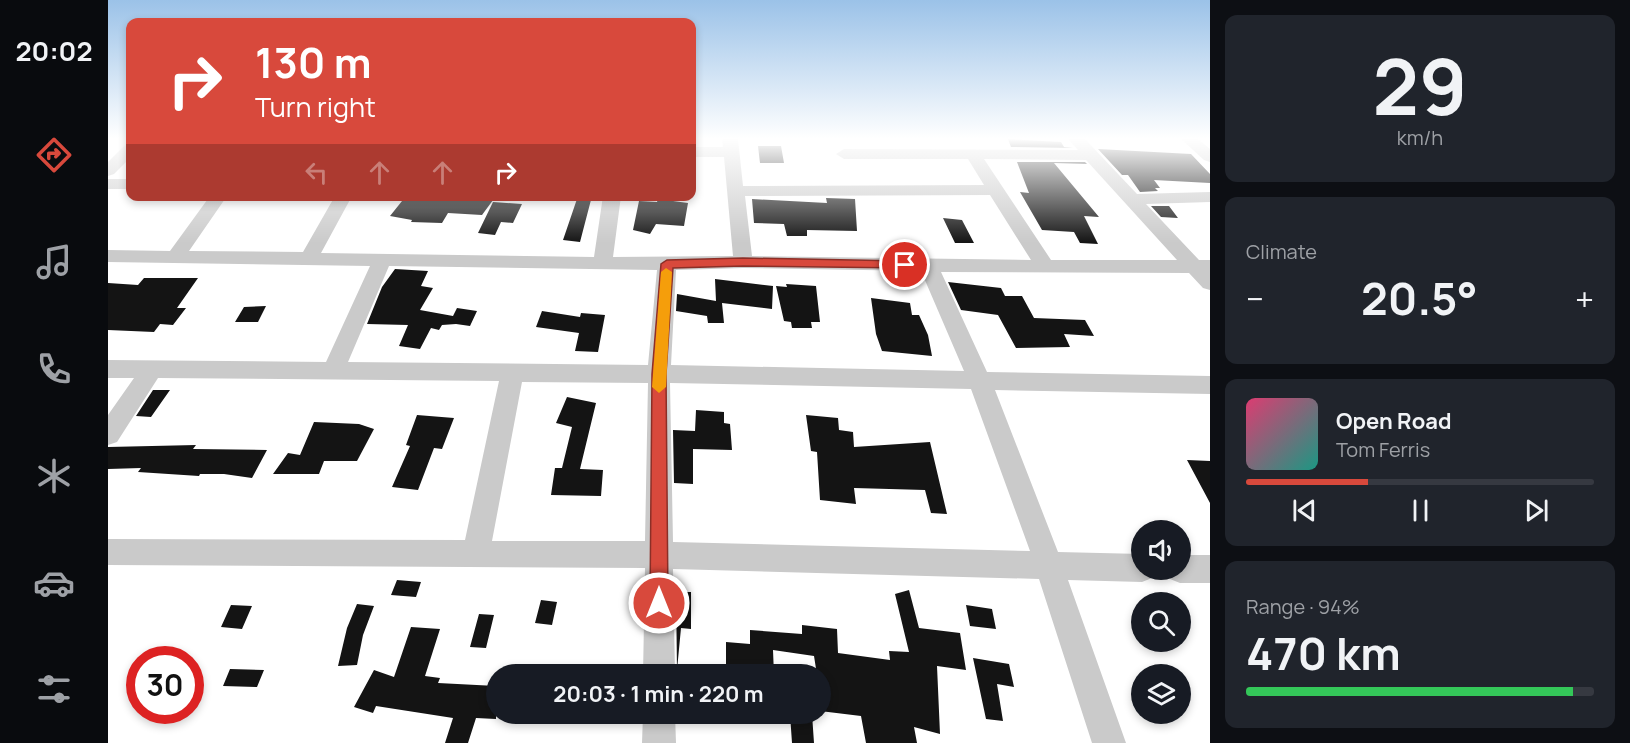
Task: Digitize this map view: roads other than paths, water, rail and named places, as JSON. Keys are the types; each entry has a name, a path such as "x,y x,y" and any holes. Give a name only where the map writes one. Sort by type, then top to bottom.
{"street":[{"path":"733,174 743,262"},
{"path":"849,174 855,192"},
{"path":"985,174 1045,267"},
{"path":"1107,174 1130,199 1202,265 1210,283"},
{"path":"108,184 126,184"},
{"path":"735,191 995,190"},
{"path":"1130,199 1210,197"},
{"path":"175,257 215,201"},
{"path":"309,258 341,201"},
{"path":"603,263 611,201"},
{"path":"110,258 309,258 667,264 743,262 1045,267 1202,265"},
{"path":"333,371 383,260"},
{"path":"659,664 659,374 667,264"},
{"path":"928,265 979,379 1049,565 1109,743"},
{"path":"108,369 659,374 979,379 1210,386"},
{"path":"108,435 152,369"},
{"path":"476,554 512,374"},
{"path":"108,552 659,555 1131,568"},
{"path":"1191,569 1210,569"},
{"path":"659,724 659,743"}]}
